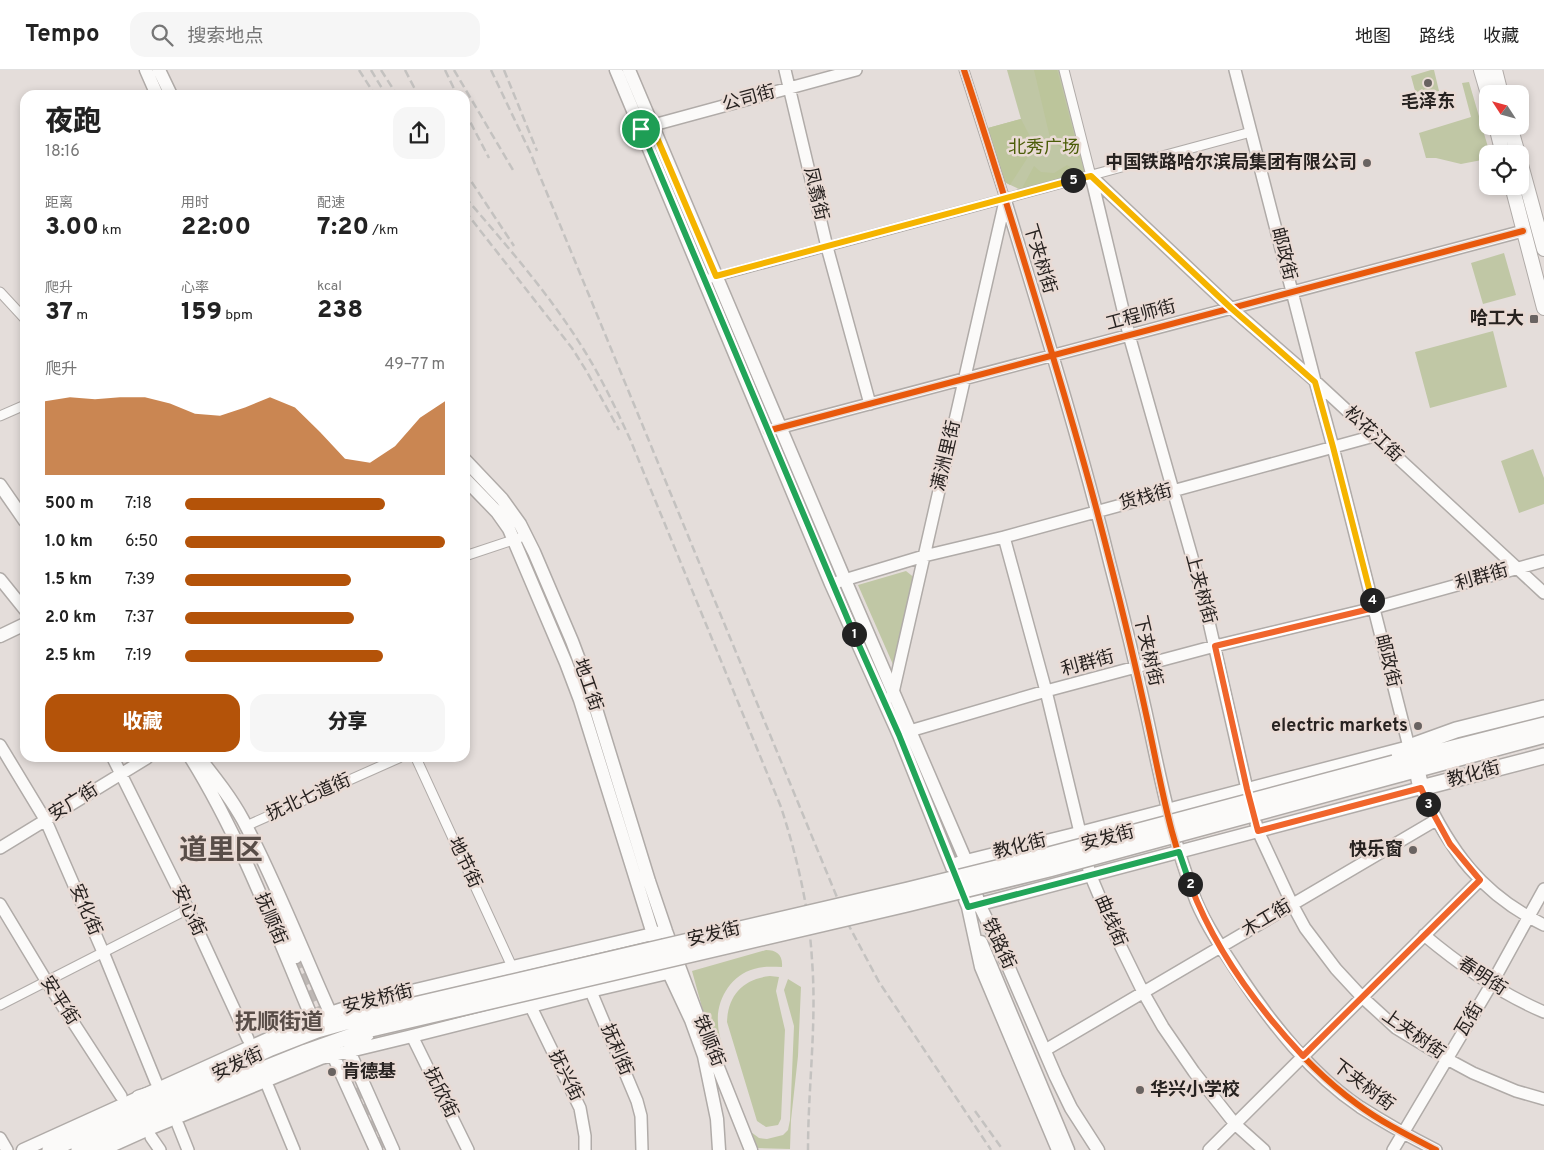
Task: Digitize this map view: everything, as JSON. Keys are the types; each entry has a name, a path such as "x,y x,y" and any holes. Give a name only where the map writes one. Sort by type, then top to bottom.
{"highway":[{"name":"教化街","path":"1415,768 1456,730 1544,708"},
{"name":"教化街","path":"1415,768 1443,744 1544,718"},
{"name":"教化街","path":"1415,768 1544,725"},
{"name":"教化街","path":"1415,768 1544,736"},
{"name":"教化街","path":"1415,768 1544,745"},
{"name":"教化街","path":"1397,768 1544,756"},
{"name":"安发街","path":"50,1150 218,1081 306,1052 369,1023 907,904 1049,869 1397,768"},
{"name":"安发街","path":"78,1150 218,1081 314,1024 333,1018 369,1023"},
{"path":"306,1052 341,1053 369,1023"},
{"path":"139,1098 218,1081"},
{"path":"151,1132 218,1081"}],"main road":[{"path":"146,70 155,90"},
{"path":"159,70 169,90"},
{"name":"铁路街","path":"616,70 646,127 716,276 893,692 905,733 952,864 973,906 1000,945 1056,1078 1071,1108 1098,1150"},
{"name":"铁路街","path":"628,70 646,127 703,280 831,584 888,712 905,733 966,861 980,967 1058,1150"},
{"path":"1481,70 1485,85"},
{"path":"1495,70 1499,85"},
{"path":"1529,194 1544,249"},
{"path":"1514,195 1544,308"},
{"name":"地工街","path":"470,465 513,512 520,537 572,641 589,686 649,881 660,933"},
{"name":"地工街","path":"470,484 520,537"},
{"path":"0,485 20,515"},
{"path":"0,636 20,626"},
{"name":"抚顺街","path":"199,762 237,827 296,957"},
{"name":"抚顺街","path":"199,762 314,1024"},
{"name":"抚顺街","path":"201,762 221,784 246,826 289,917 333,1018"},
{"name":"教化街","path":"952,864 1247,789 1415,768"},
{"name":"教化街","path":"973,906 1258,831 1415,768"},
{"path":"973,906 976,932 1005,990 1075,1150"},
{"name":"安发桥街","path":"333,1018 361,1003 660,933"},
{"name":"铁顺街","path":"660,933 752,1150"},
{"path":"341,1053 590,991 675,972"},
{"name":"铁顺街","path":"675,972 704,1056 716,1119 719,1150"},
{"name":"铁路街","path":"1005,990 1068,1150"},
{"path":"23,1150 139,1098 314,1024"},
{"name":"安发街","path":"18,1150 60,1124 248,1039"},
{"path":"341,1053 376,1150"},
{"path":"341,1053 393,1150"},
{"name":"安发街","path":"102,1150 151,1132 308,1062 341,1053"},
{"name":"安发街","path":"120,1150 151,1132 178,1125 268,1086"}],"street":[{"name":"凤翥街","path":"784,70 827,247 870,404"},
{"name":"公司街","path":"646,127 856,70"},
{"name":"下夹树街","path":"964,70 1005,199 1097,512 1136,667 1167,810 1197,904 1220,947 1253,996 1303,1056 1334,1086 1359,1106 1403,1133 1436,1150"},
{"name":"上夹树街","path":"1064,70 1128,335 1203,596 1258,831 1292,904 1306,928 1336,969 1362,997 1396,1028 1473,1073 1516,1091 1544,1099"},
{"name":"邮政街","path":"1234,70 1415,768 1436,820 1450,844 1494,894 1544,926"},
{"path":"703,280 1251,132"},
{"name":"松花江街","path":"1091,176 1231,308 1315,382 1544,593"},
{"name":"满洲里街","path":"888,712 1005,199"},
{"name":"工程师街","path":"767,431 1523,231"},
{"path":"0,292 20,313"},
{"path":"0,416 20,407"},
{"name":"货栈街","path":"831,584 924,556 1004,537 1374,436"},
{"path":"470,554 520,537"},
{"name":"曲线街","path":"1004,537 1046,691 1090,874 1119,943 1163,1027 1194,1072 1235,1124 1264,1150"},
{"name":"利群街","path":"905,733 1046,691 1215,646 1374,608 1544,561"},
{"path":"0,579 20,604"},
{"name":"安化街","path":"0,745 46,821 103,952 156,1082"},
{"name":"安心街","path":"115,762 122,773 188,909 248,1039"},
{"name":"安广街","path":"0,848 140,762"},
{"name":"抚北七道街","path":"246,826 390,762"},
{"name":"地节街","path":"418,762 531,1007"},
{"name":"木工街","path":"1046,1049 1436,820"},
{"path":"1209,1150 1480,880"},
{"name":"瓦街","path":"1393,1150 1491,985 1544,889"},
{"name":"安平街","path":"0,904 47,982 121,1096"},
{"path":"0,1005 188,909"},
{"name":"春明街","path":"1424,935 1458,963 1491,985 1519,1001 1544,1012"},
{"name":"抚利街","path":"575,954 637,1100 642,1150"},
{"name":"抚兴街","path":"531,1007 580,1108 586,1136 585,1150"},
{"name":"抚欣街","path":"412,1036 468,1150"},
{"path":"268,1086 294,1150"},
{"path":"178,1125 188,1150"},
{"path":"151,1132 160,1150"},
{"path":"0,1138 6,1150"}],"green space":[{"name":"北秀广场","path":"1007,70 1061,70 1086,169 1082,176 1021,190 1004,182 988,128 1021,119"},
{"path":"1034,70 1057,70 1080,158 1051,142"},
{"path":"1434,70 1439,91 1417,98 1411,76"},
{"path":"1469,82 1479,116 1479,135 1484,135 1487,145 1479,145 1479,161 1461,164 1436,158 1426,158 1419,133 1471,117 1462,83"},
{"path":"1021,119 1035,146 1010,185 1005,181 998,168 988,128"},
{"path":"1067,165 1074,169 1072,179 1021,190 1034,166 1041,172 1054,173"},
{"path":"1504,253 1516,295 1483,304 1471,263"},
{"path":"1493,331 1507,387 1430,408 1415,352"},
{"path":"1533,449 1544,478 1544,504 1519,513 1501,461"},
{"path":"906,571 916,579 895,669 858,585"},
{"path":"766,950 779,954 782,967 761,967 746,972 732,983 722,997 718,1014 720,1039 725,1054 722,1055 703,1011 692,971"},
{"path":"770,976 779,977 776,991 785,1030 781,1119 778,1125 766,1127 757,1121 727,1022 730,1004 739,990 752,981"},
{"path":"788,979 801,987 798,1056 790,1149 756,1148 751,1132 759,1138 767,1139 783,1135 788,1130 790,1120 794,1026 784,990"}],"tunnel":[{"path":"296,957 384,1150"}],"railway":[{"path":"359,70 372,90"},
{"path":"371,70 383,90"},
{"path":"381,70 394,90"},
{"path":"405,70 415,90"},
{"path":"445,70 455,90"},
{"path":"454,70 466,90"},
{"path":"491,70 530,152 848,924 879,982 991,1150"},
{"path":"504,70 537,151"},
{"path":"470,97 513,170"},
{"path":"470,122 489,158"},
{"path":"470,180 514,246"},
{"path":"470,203 528,271 557,310 584,350 603,383 630,439 781,807 801,882 810,940 813,984 813,1031 808,1150"},
{"path":"470,217 572,348 619,430"},
{"path":"975,1111 1003,1150"}],"cycle path":[{"path":"964,70 1018,240 1083,460 1130,645 1168,815 1181,861 1198,905 1212,932 1246,987 1287,1039 1310,1063 1333,1085 1366,1111 1436,1150"},
{"path":"767,431 1523,231"}],"place":[{"name":"毛泽东","path":"1428,83"},
{"name":"中国铁路哈尔滨局集团有限公司","path":"1367,163"},
{"name":"哈工大","path":"1534,319"},
{"name":"electric markets","path":"1418,726"},
{"name":"快乐窗","path":"1413,850"},
{"name":"肯德基","path":"332,1072"},
{"name":"华兴小学校","path":"1140,1090"}],"district":[{"name":"道里区","path":"221,852"},
{"name":"抚顺街道","path":"279,1023"}],"route":[{"path":"652,126 716,276 1091,176 1231,308 1315,382 1374,608 1215,646 1258,831 1421,788 1450,844 1480,880 1303,1056 1253,996 1220,947 1197,904 1179,852 968,907 899,735 831,584 641,129 652,126"}]}
